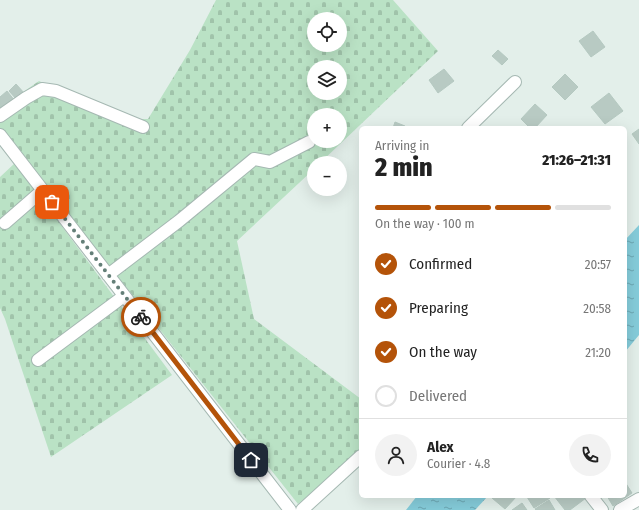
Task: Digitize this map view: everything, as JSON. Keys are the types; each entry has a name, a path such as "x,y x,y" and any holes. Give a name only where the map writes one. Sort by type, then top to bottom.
{"street":[{"path":"470,126 515,82"},
{"path":"0,116 42,89 56,91 143,127"},
{"path":"0,135 290,510"},
{"path":"108,275 179,221 254,159 270,162 307,143"},
{"path":"5,223 42,190"},
{"path":"38,360 124,296"},
{"path":"302,510 359,458"},
{"path":"620,510 639,499"}],"green space":[{"path":"216,0 393,0 438,51 347,137 347,108 307,108 307,148 336,148 327,156 307,156 307,176 237,241 254,319 359,398 359,452 298,504 0,128 0,108 39,81 101,109 131,119 148,119 190,50"},
{"path":"15,163 172,375 51,457 0,308 0,177"}],"water":[{"path":"639,225 639,335 627,350 627,238"},
{"path":"415,498 486,498 475,510 406,510"}],"building":[{"path":"593,31 605,47 591,57 579,41"},
{"path":"498,50 508,59 502,65 492,56"},
{"path":"444,69 454,81 438,93 429,80"},
{"path":"565,74 578,87 565,100 552,87"},
{"path":"16,84 25,94 17,100 9,91"},
{"path":"7,91 15,101 0,111 0,97"},
{"path":"609,93 623,111 605,124 591,107"},
{"path":"535,104 547,115 537,126 528,126 521,119"},
{"path":"395,122 405,126 394,126"},
{"path":"639,129 639,144 632,134"},
{"path":"627,485 632,493 627,496"},
{"path":"492,498 515,498 505,509"},
{"path":"528,498 550,498 534,508"},
{"path":"556,498 586,498 570,510 565,510"},
{"path":"608,498 625,498 613,506"},
{"path":"549,500 555,510 535,509"},
{"path":"522,503 527,510 512,510"}],"way so far":[{"path":"52,202 141,317"}],"route":[{"path":"141,317 251,460"}]}
